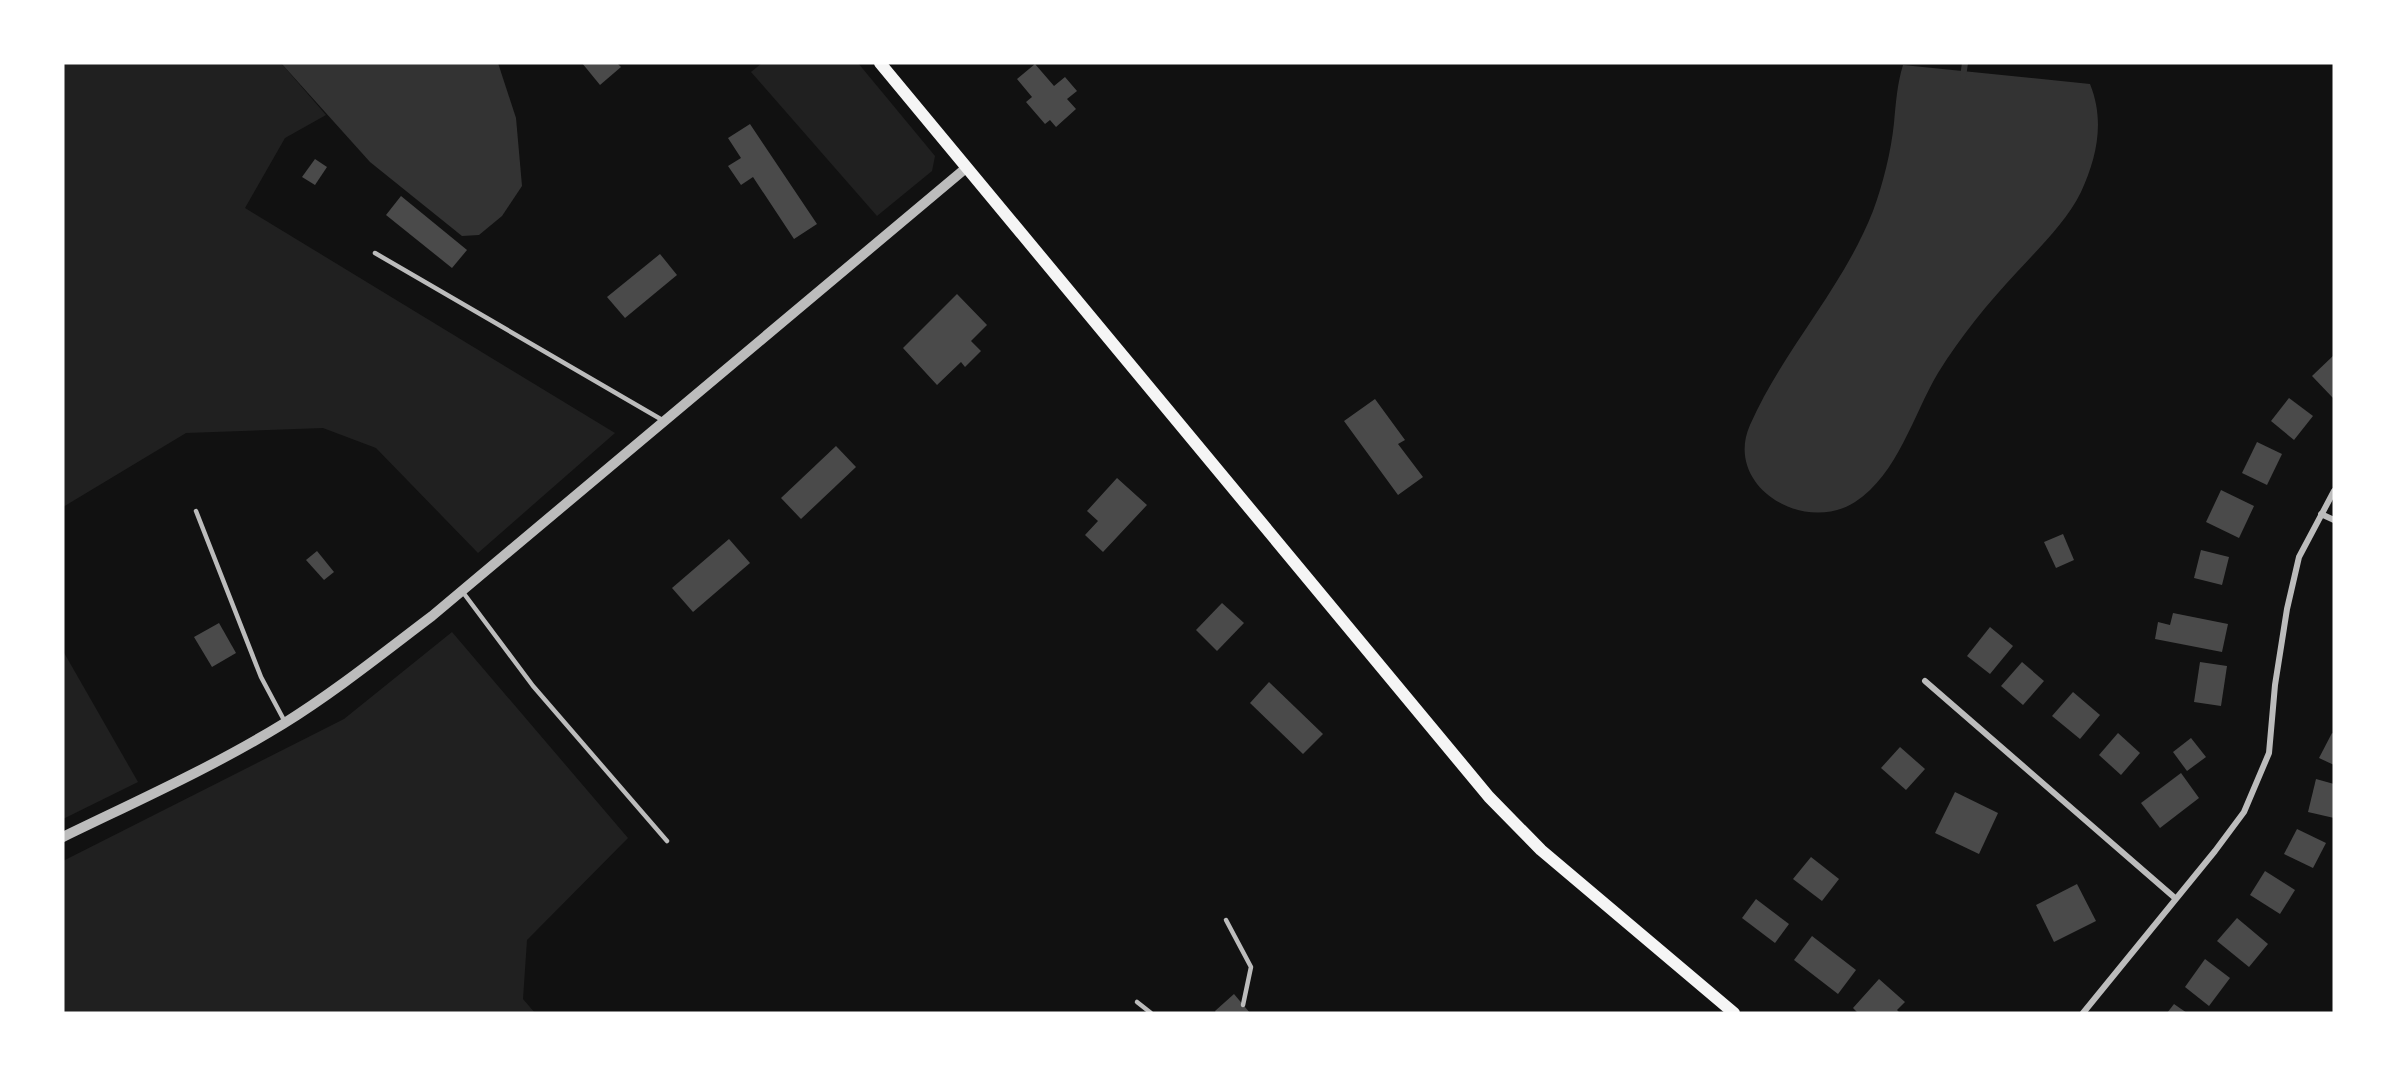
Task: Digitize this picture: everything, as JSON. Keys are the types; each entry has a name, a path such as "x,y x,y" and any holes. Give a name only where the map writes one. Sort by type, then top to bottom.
{"main road":[{"path":"880,63 1489,797 1541,850 1734,1013"}],"street":[{"path":"63,837 183,778 285,722 342,686 462,591 966,168"},
{"path":"2083,1013 2244,812 2269,753 2275,685 2287,609 2300,557 2334,491"},
{"path":"2321,514 2334,520"},
{"path":"1925,681 2175,898"}],"lane":[{"path":"375,253 664,421"},
{"path":"196,511 261,677 285,722"},
{"path":"462,591 533,686 667,841"},
{"path":"1226,920 1251,967 1243,1005"},
{"path":"1137,1002 1150,1013"}],"shaded area":[{"path":"63,63 281,63 326,115 285,138 245,208 615,433 478,553 376,448 323,428 186,433 63,507"},
{"path":"281,63 498,63 516,118 522,186 502,216 479,235 462,236 370,162"},
{"path":"762,63 858,63 935,156 932,171 877,216 751,72"},
{"path":"1903,65 2090,84 2095,98 2098,125 2095,152 2087,179 2075,203 2052,234 1975,320 1956,346 1929,389 1903,443 1883,476 1855,502 1835,511 1813,512 1792,508 1773,499 1758,485 1748,467 1745,447 1750,425 1779,371 1846,266 1873,211 1889,156"},
{"path":"452,632 628,838 527,940 523,999 535,1013 63,1013 63,861 344,719"},
{"path":"63,651 138,782 63,819"}],"building":[{"path":"582,63 617,63 621,67 600,85"},
{"path":"1035,64 1054,86 1065,77 1077,91 1067,99 1076,109 1056,127 1050,120 1045,124 1026,102 1032,97 1017,79"},
{"path":"750,124 817,224 794,239 753,177 741,185 728,166 741,158 728,138"},
{"path":"315,159 327,167 315,185 302,177"},
{"path":"401,196 467,250 452,268 386,215"},
{"path":"660,254 677,275 625,318 607,297"},
{"path":"957,294 987,325 971,341 981,351 965,367 961,362 937,385 903,348"},
{"path":"2334,355 2334,397 2333,398 2312,376"},
{"path":"2289,398 2313,416 2294,440 2271,421"},
{"path":"1375,399 1405,440 1398,444 1423,477 1398,495 1344,421"},
{"path":"2257,442 2282,454 2267,485 2242,473"},
{"path":"836,446 856,467 801,519 781,498"},
{"path":"1117,478 1147,505 1103,552 1085,535 1098,521 1087,511"},
{"path":"2221,490 2254,506 2239,538 2206,522"},
{"path":"2063,534 2074,560 2056,568 2044,542"},
{"path":"729,539 750,563 693,612 672,588"},
{"path":"2201,550 2229,557 2222,585 2194,578"},
{"path":"317,551 334,572 324,580 306,560"},
{"path":"1222,603 1244,623 1217,651 1196,630"},
{"path":"2173,613 2228,624 2222,652 2155,639 2158,622 2170,625"},
{"path":"219,623 236,653 212,667 194,637"},
{"path":"1990,627 2013,646 1990,674 1967,656"},
{"path":"2022,662 2044,681 2023,705 2001,686"},
{"path":"2200,662 2227,666 2221,706 2194,702"},
{"path":"1269,682 1323,734 1303,754 1250,703"},
{"path":"2073,692 2100,715 2080,739 2052,716"},
{"path":"2118,733 2140,753 2121,775 2099,755"},
{"path":"2332,733 2334,734 2334,765 2319,758"},
{"path":"2191,738 2206,757 2187,771 2173,752"},
{"path":"1900,747 1925,769 1906,790 1881,768"},
{"path":"2181,773 2199,798 2160,828 2141,803"},
{"path":"2316,779 2334,784 2334,818 2308,812"},
{"path":"1955,792 1998,813 1979,854 1935,833"},
{"path":"2297,829 2326,843 2313,868 2284,854"},
{"path":"1811,857 1839,879 1822,901 1793,879"},
{"path":"2265,871 2295,890 2280,914 2250,895"},
{"path":"2077,884 2096,921 2054,942 2036,905"},
{"path":"1756,899 1789,924 1775,943 1742,918"},
{"path":"2237,918 2268,944 2249,967 2217,941"},
{"path":"1812,936 1856,970 1838,994 1794,960"},
{"path":"2205,959 2230,978 2209,1006 2185,987"},
{"path":"1879,979 1905,1002 1897,1010 1900,1013 1858,1013 1853,1008"},
{"path":"1234,994 1250,1013 1216,1013 1215,1011"},
{"path":"2174,1004 2187,1013 2167,1013"}],"waterway":[{"path":"1963,77 1965,63"}]}
